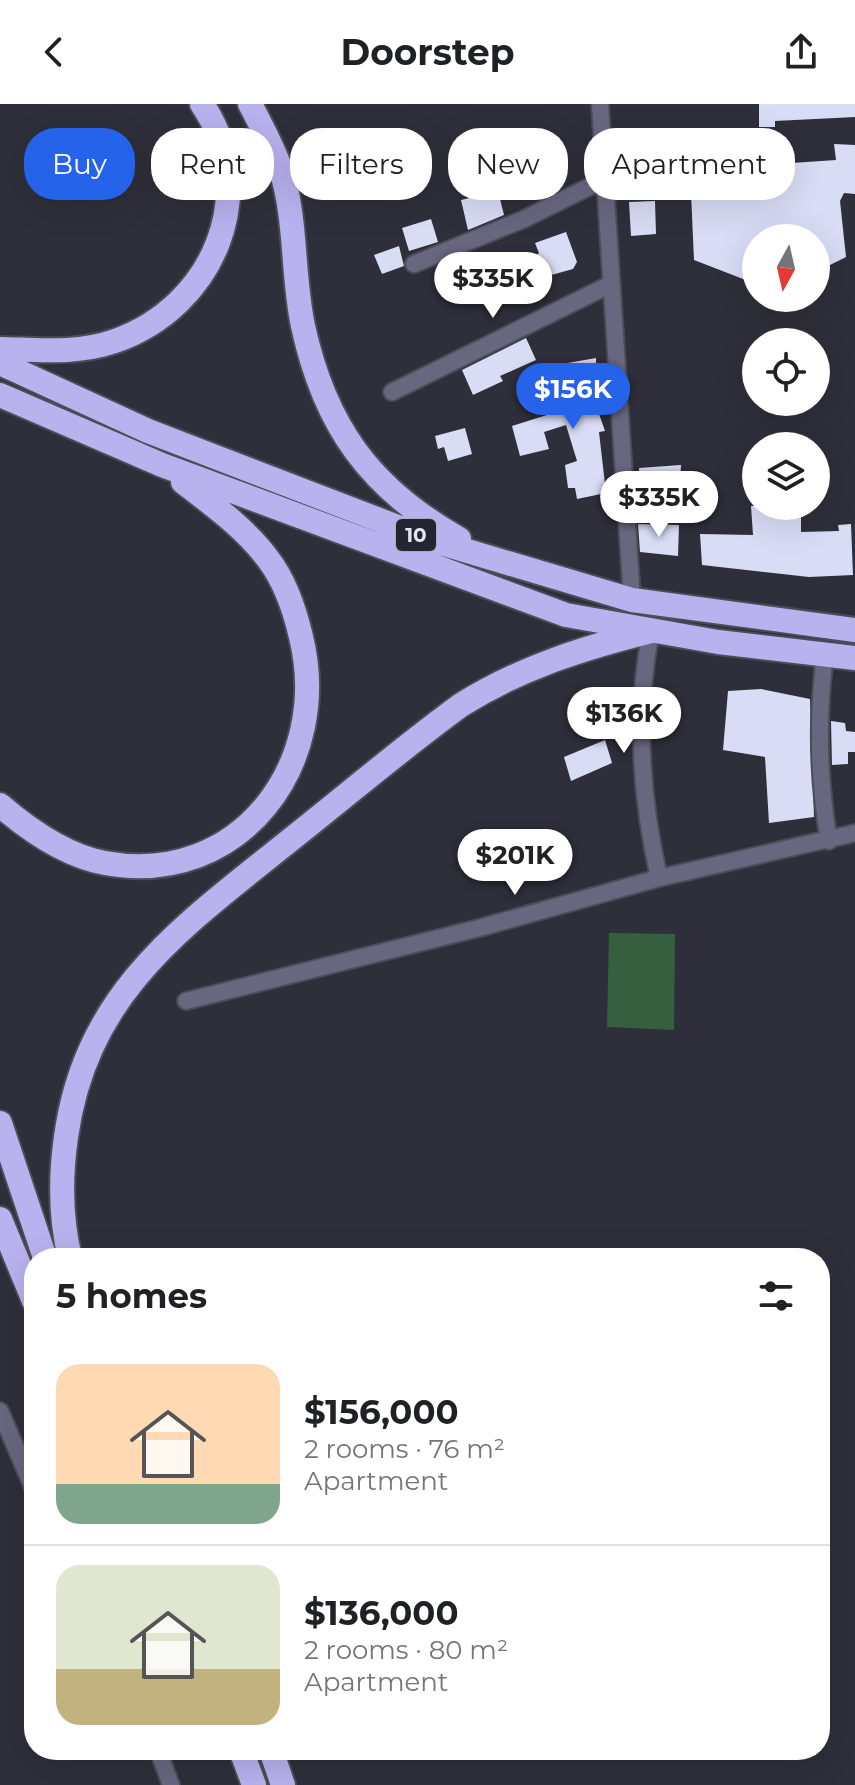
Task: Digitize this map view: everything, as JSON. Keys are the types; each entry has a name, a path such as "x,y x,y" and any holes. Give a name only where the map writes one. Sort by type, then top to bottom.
{"highway":[{"path":"0,349 76,350 113,342 163,316 192,290 220,242 229,190 220,139 202,104"},
{"path":"250,104 281,171 303,327 327,402 367,467 389,493 429,521 500,562"},
{"name":"10","path":"0,363 148,431 340,507 500,562 632,600 855,630"},
{"name":"10","path":"0,395 162,465 566,615 651,631 855,658"},
{"path":"0,805 32,830 84,857 122,865 162,864 201,853 236,834 265,807 288,775 303,737 308,694 303,647 290,602 269,560 247,536 162,465"},
{"path":"68,1248 63,1230 61,1176 76,1086 97,1032 147,961 190,921 461,705 530,668 583,649 651,631"},
{"path":"0,1123 42,1248"},
{"path":"0,1219 24,1277"},
{"path":"245,1760 254,1785"},
{"path":"274,1760 283,1785"}],"street":[{"path":"600,104 602,128"},
{"path":"414,264 524,219 584,189"},
{"path":"606,200 632,600"},
{"path":"392,392 611,284"},
{"path":"651,631 641,692 646,804 659,878"},
{"path":"825,654 819,716 819,766 829,841"},
{"path":"186,1001 479,928 659,878 855,833"},
{"path":"0,1411 24,1467"},
{"path":"162,1760 171,1785"}],"green space":[{"path":"609,933 675,934 674,1030 607,1027"}],"building":[{"path":"759,104 855,104 855,117 775,121 775,127 759,127"},
{"path":"834,144 855,145 855,194 844,193 840,201 846,257 830,265 830,224 742,224 742,279 694,260 691,200 795,200 795,163 836,160"},
{"path":"461,200 500,200 504,215 468,230"},
{"path":"655,201 656,234 631,236 629,202"},
{"path":"431,219 438,242 409,251 402,228"},
{"path":"566,232 577,262 573,269 544,277 541,264 520,269 539,253 535,243"},
{"path":"399,246 404,266 382,274 374,255"},
{"path":"526,338 536,360 500,376 503,381 473,395 462,370"},
{"path":"596,358 596,384 589,385 605,431 599,432 606,493 577,499 575,488 568,488 565,465 577,461 566,425 544,432 549,449 520,456 512,426 569,408 562,364"},
{"path":"465,428 472,454 448,461 444,447 438,449 435,436"},
{"path":"681,465 679,500 641,503 639,468"},
{"path":"752,520 801,520 801,532 839,531 838,525 851,524 853,575 809,577 702,565 700,534 753,535"},
{"path":"638,524 679,525 678,556 640,552"},
{"path":"761,689 810,699 814,817 769,823 765,757 723,750 728,691"},
{"path":"831,721 845,723 846,731 855,732 855,752 848,752 848,764 832,765"},
{"path":"605,740 612,763 571,781 564,757"}]}
